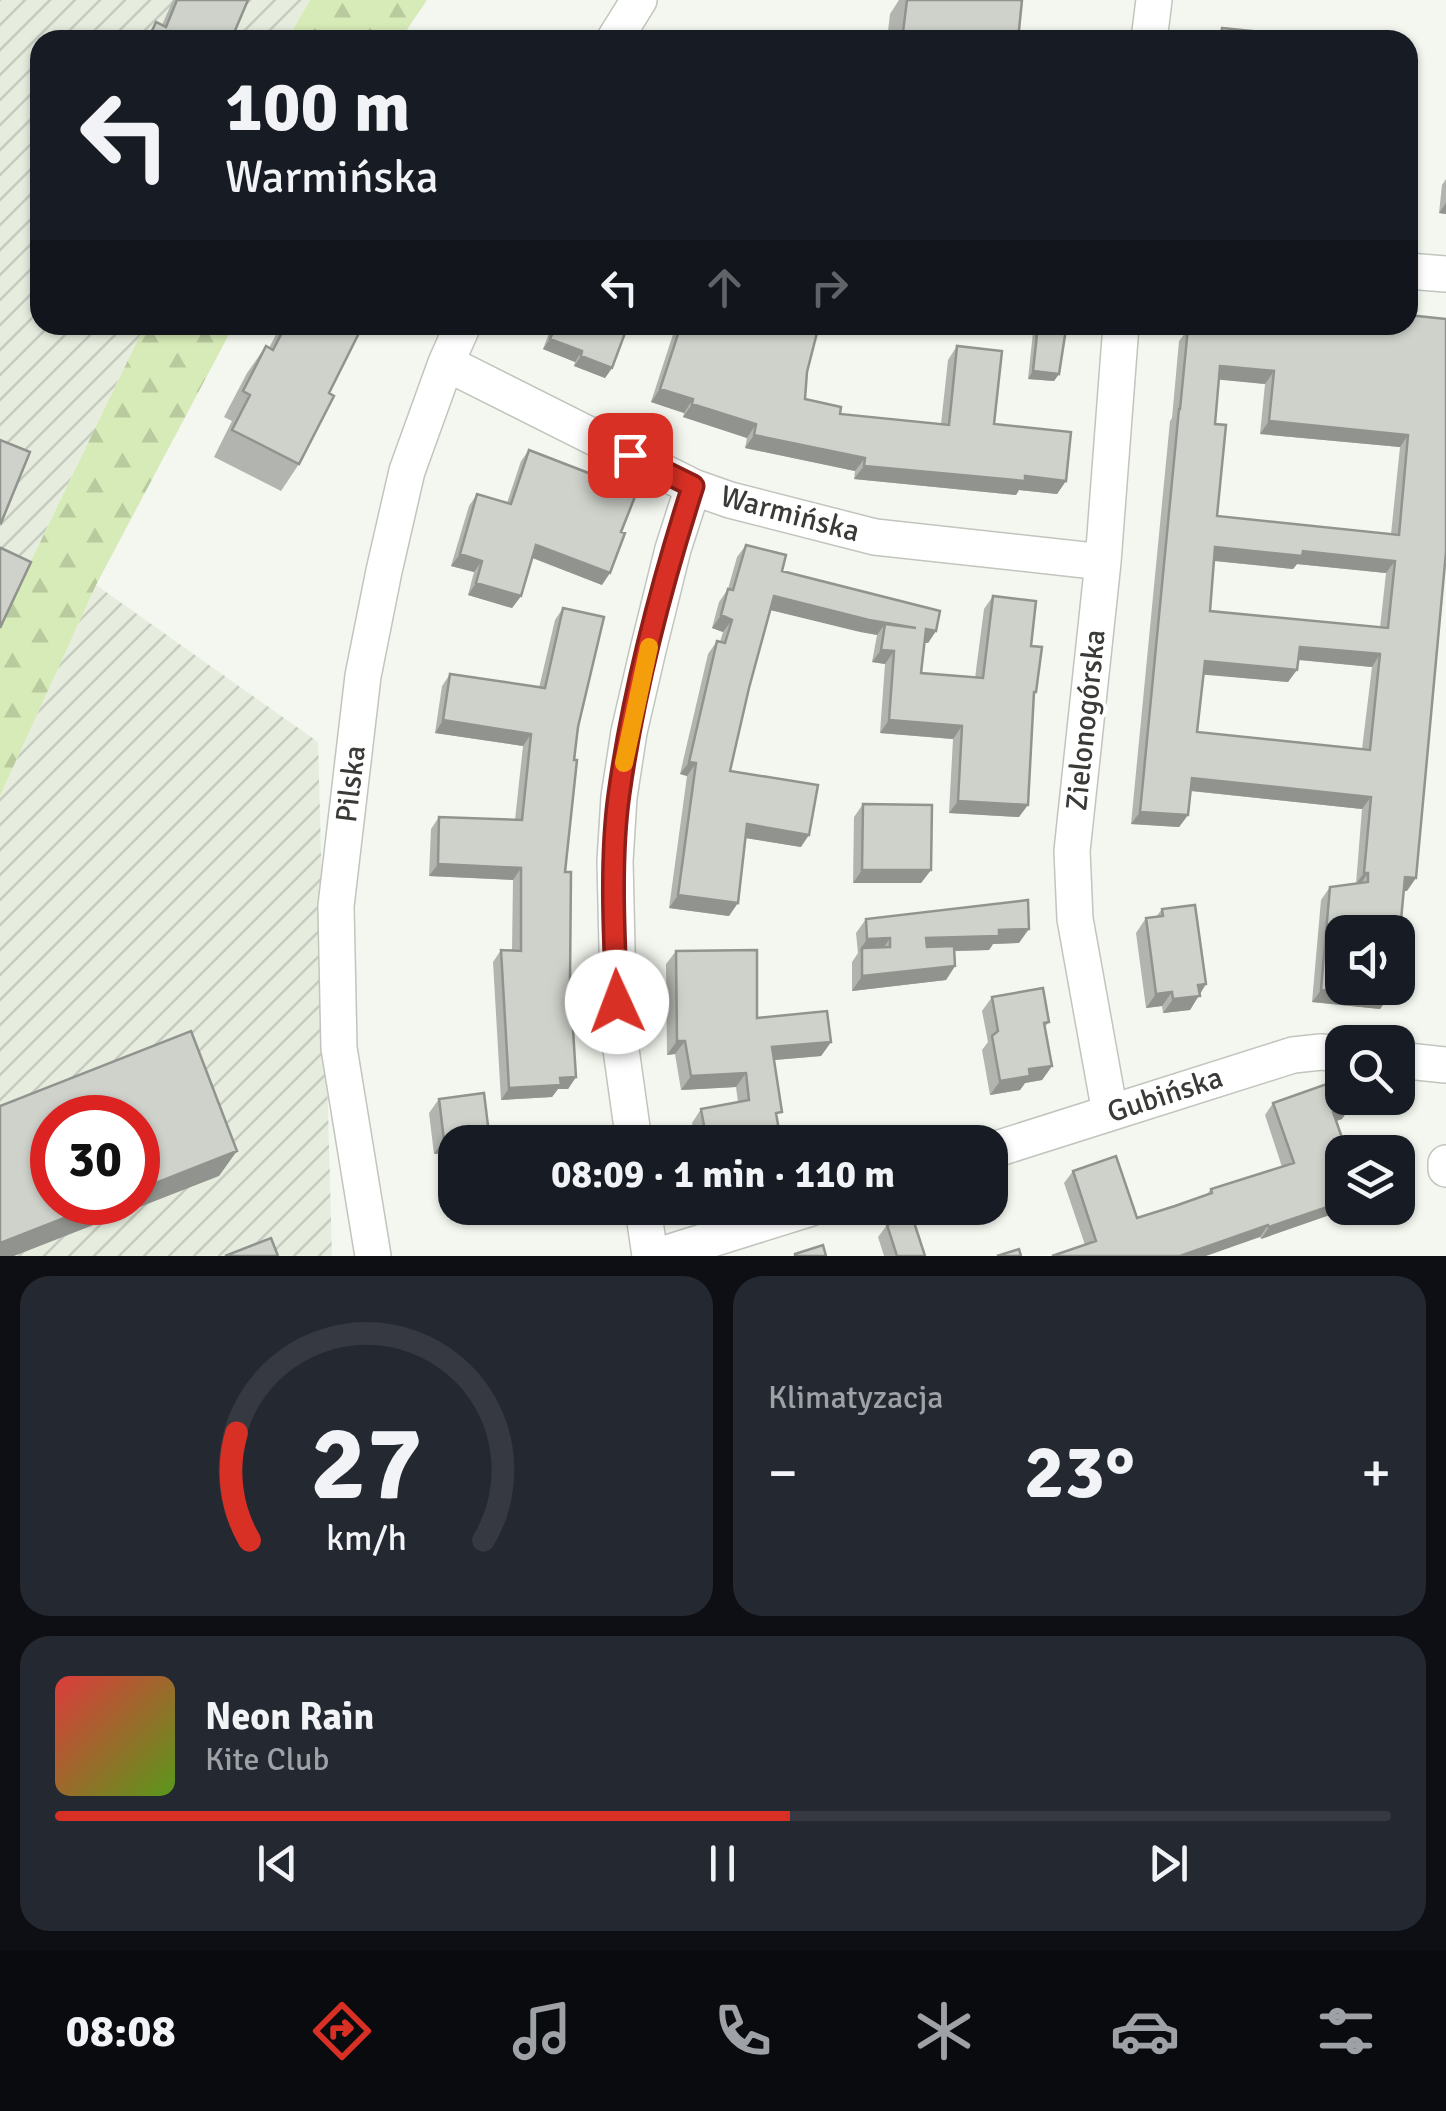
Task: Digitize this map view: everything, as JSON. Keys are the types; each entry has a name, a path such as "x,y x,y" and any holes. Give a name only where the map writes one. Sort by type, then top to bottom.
{"street":[{"path":"620,30 638,0"},
{"path":"1151,30 1154,0"},
{"path":"1418,271 1446,274"},
{"name":"Pilska","path":"373,1256 339,1048 336,906 363,676 377,605 407,472 459,335"},
{"name":"Zielonogórska","path":"1110,1113 1075,919 1072,851 1103,562 1120,335"},
{"name":"Warmińska","path":"446,364 693,486 730,500 875,536 1103,562"},
{"path":"632,1125 618,1018 618,797 644,666 693,486"},
{"name":"Gubińska","path":"1008,1145 1293,1055 1325,1052"},
{"path":"1415,1062 1446,1065"},
{"path":"645,1225 650,1256"},
{"path":"658,1256 757,1225"}],"shaded area":[{"path":"0,0 310,0 293,30 30,30 30,335 140,335 0,625"},
{"path":"96,585 318,742 332,1256 0,1256 0,796"}],"green space":[{"path":"310,0 427,0 407,30 293,30"},
{"path":"140,335 229,335 96,585 0,796 0,625"}],"building":[{"path":"177,0 248,0 235,30 152,30 156,22 166,27"},
{"path":"907,0 1022,0 1019,30 903,30"},
{"path":"1418,316 1446,319 1446,552 1416,878 1405,877 1402,915 1328,915 1330,887 1368,882 1368,873 1364,873 1371,797 1192,778 1188,815 1140,812 1187,335 1418,335","holes":["1220,366 1274,371 1269,421 1408,435 1399,535 1217,516 1226,425 1215,424","1215,547 1302,556 1303,551 1395,561 1388,628 1210,611","1300,647 1380,654 1370,750 1197,732 1205,661 1297,670"]},
{"path":"281,335 358,335 329,393 334,396 299,464 232,430 250,395 243,391 266,346 273,350"},
{"path":"552,335 624,335 612,368 550,339"},
{"path":"678,335 816,335 805,399 841,407 840,414 949,425 957,346 1002,351 994,424 1071,432 1066,481 1025,476 1025,481 864,466 865,458 754,435 756,424 692,404 693,399 660,389"},
{"path":"1037,335 1065,335 1059,374 1033,371"},
{"path":"0,440 30,452 1,523 0,522"},
{"path":"529,450 636,494 610,573 536,545 521,596 476,583 482,561 460,554 477,494 511,504"},
{"path":"746,545 786,555 782,571 940,611 936,631 926,629 921,673 983,678 993,596 1036,601 1031,646 1042,647 1034,692 1028,805 958,801 962,726 889,720 894,651 881,650 885,624 916,628 774,596 730,771 818,785 809,835 747,824 738,903 678,895 696,763 689,762 717,641 725,643 732,620 721,615"},
{"path":"0,550 31,562 0,628"},
{"path":"563,608 604,617 578,727 565,872 571,872 570,982 576,1077 560,1078 561,1085 509,1088 501,950 521,951 521,868 438,864 439,817 522,820 531,734 443,720 450,674 545,688"},
{"path":"863,804 932,805 931,870 862,870"},
{"path":"1028,900 1029,929 999,930 999,936 926,938 927,947 954,946 955,966 862,976 862,948 890,947 890,938 867,939 866,919"},
{"path":"1195,905 1206,984 1198,985 1200,996 1173,999 1172,992 1156,994 1146,918 1163,916 1162,909"},
{"path":"1325,944 1325,990 1321,990"},
{"path":"757,950 757,1018 827,1011 831,1042 772,1047 782,1112 776,1113 778,1125 704,1125 701,1109 749,1100 746,1073 691,1076 685,1041 677,1041 676,951"},
{"path":"1043,988 1049,1022 1044,1023 1052,1066 1029,1069 1030,1076 1000,1081 992,1036 998,1031 992,997"},
{"path":"191,1031 237,1151 160,1181 160,1095 30,1095 30,1225 46,1225 0,1243 0,1106"},
{"path":"1325,1085 1325,1115 1334,1115 1341,1135 1325,1135 1325,1208 1180,1256 1052,1256 1096,1241 1073,1171 1116,1156 1137,1218 1294,1163 1273,1103"},
{"path":"484,1093 488,1125 442,1125 439,1099"},
{"path":"887,1225 915,1225 925,1256 897,1256"},
{"path":"271,1238 278,1256 225,1256"},
{"path":"823,1245 826,1256 795,1256 795,1254"},
{"path":"1019,1249 1021,1256 997,1256"}],"slow traffic":[{"path":"624,763 649,647"}],"route":[{"path":"617,1002 618,797 648,650 693,486 630,455"}]}
